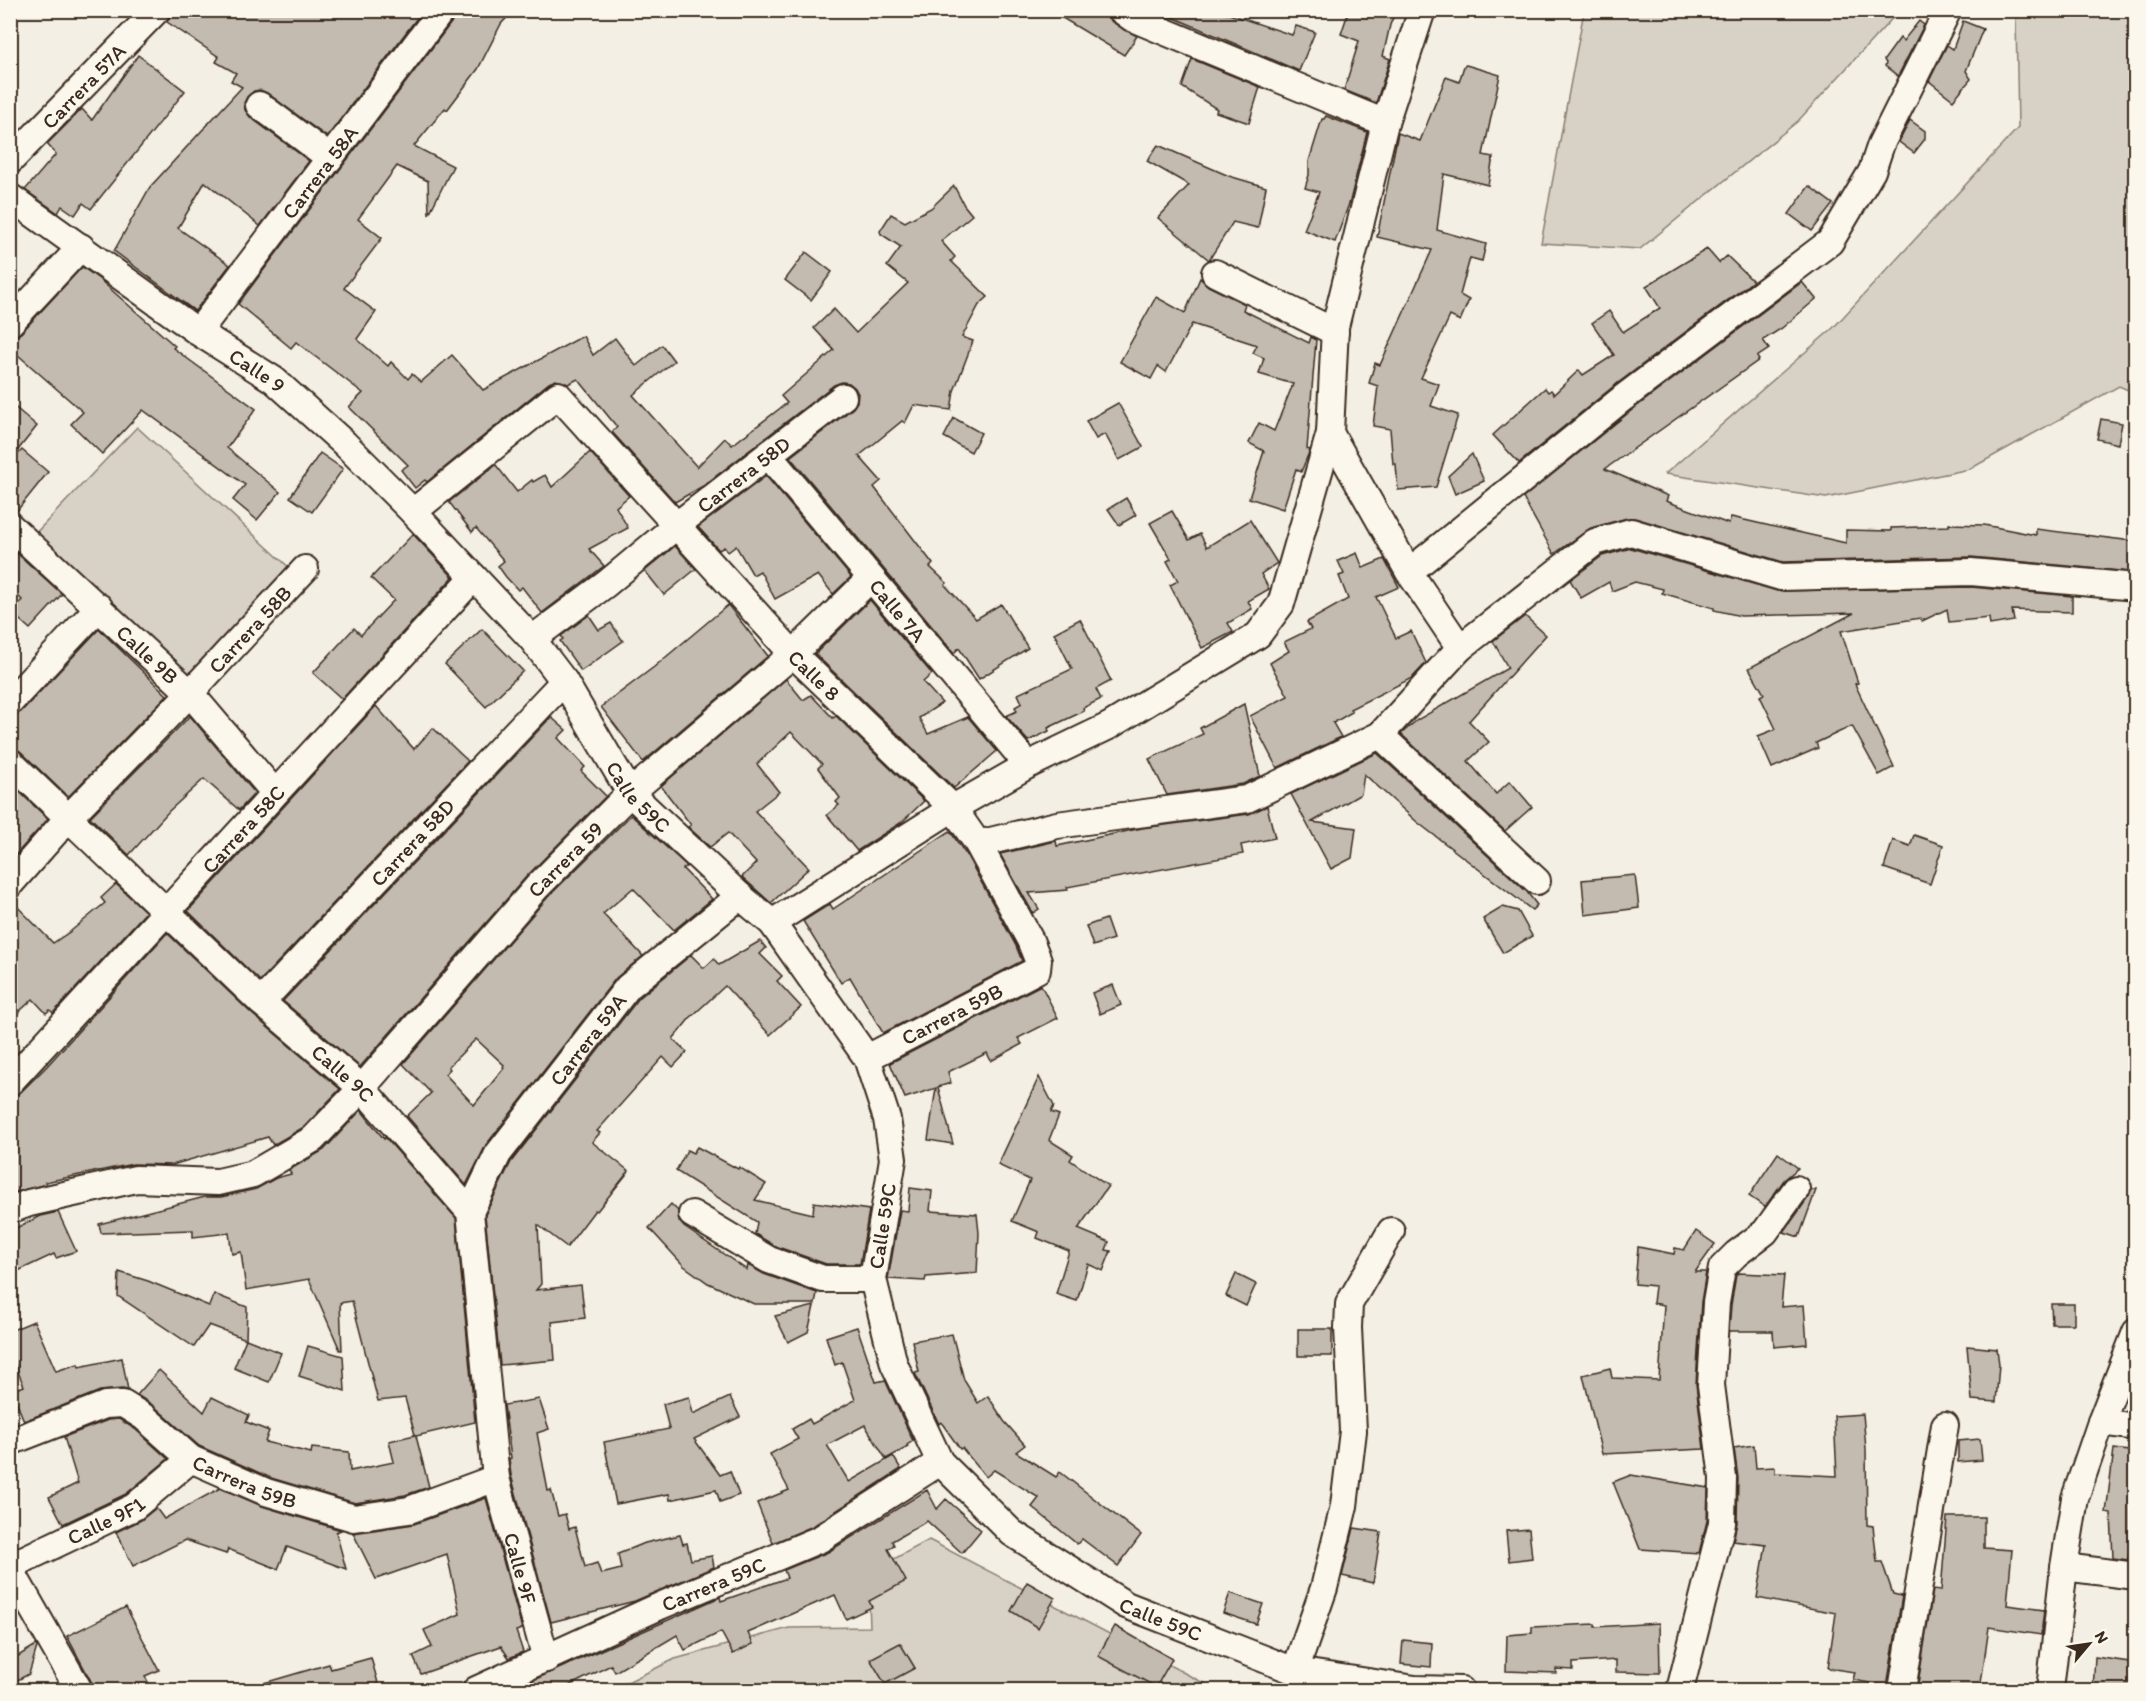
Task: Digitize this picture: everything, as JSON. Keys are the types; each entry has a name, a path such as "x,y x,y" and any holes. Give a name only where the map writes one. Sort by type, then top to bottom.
{"street":[{"name":"Carrera 57A","path":"10,161 156,10"},
{"name":"Carrera 58A","path":"198,332 442,10"},
{"path":"1121,10 1132,18 1385,123"},
{"path":"772,923 953,808 1028,765 1109,726 1258,635 1281,604 1330,433 1335,332 1385,123 1422,10"},
{"path":"1409,572 1623,398 1830,242 1872,171 1881,144 1948,10"},
{"path":"259,105 330,158"},
{"name":"Calle 9","path":"10,197 198,332 274,380 345,444 474,576"},
{"path":"12,319 81,247"},
{"path":"1215,273 1335,332"},
{"name":"Calle 8","path":"413,512 558,395 793,654 953,808 978,844 1030,940 1038,960 1037,970"},
{"name":"Carrera 58D","path":"532,639 606,584 677,525 769,456 843,396"},
{"path":"1330,433 1409,572 1460,648"},
{"name":"Calle 7A","path":"769,456 1028,765"},
{"name":"Calle 9B","path":"10,526 190,693 274,792"},
{"path":"978,844 1057,825 1247,799 1380,735 1460,648 1595,542 1631,532 1781,577 1971,572 2136,587"},
{"name":"Carrera 58B","path":"10,884 69,817 190,693 305,569"},
{"name":"Calle 59C","path":"474,576 532,639 564,681 630,793 772,923 867,1058 887,1119 893,1159 873,1279 894,1364 940,1462 1012,1533 1126,1605 1295,1671 1415,1689 1461,1690"},
{"name":"Carrera 58C","path":"10,1082 474,576"},
{"name":"Carrera 59","path":"10,1210 29,1203 136,1179 218,1182 253,1174 313,1139 362,1088 537,887 630,793 793,654 871,578"},
{"path":"10,702 99,607"},
{"name":"Carrera 58D","path":"261,1002 564,681"},
{"path":"1380,735 1537,881"},
{"name":"Calle 9C","path":"10,762 261,1002 362,1088 470,1212"},
{"name":"Carrera 59A","path":"470,1212 498,1154 627,987 740,896"},
{"name":"Carrera 59B","path":"867,1058 1037,970"},
{"path":"1680,1690 1722,1523 1723,1478 1711,1385 1716,1303 1722,1268 1736,1254 1766,1232 1796,1189"},
{"path":"470,1212 496,1478"},
{"path":"692,1214 769,1260 823,1279 873,1279"},
{"path":"1295,1671 1324,1588 1344,1506 1353,1431 1349,1304 1391,1231"},
{"path":"2050,1690 2064,1567 2075,1498 2101,1422 2136,1332"},
{"name":"Carrera 59B","path":"10,1443 105,1405 123,1404 144,1417 191,1459 266,1492 354,1518 409,1510 496,1478"},
{"path":"2101,1422 2136,1427"},
{"path":"1902,1690 1945,1425"},
{"name":"Calle 9F1","path":"10,1568 134,1507 191,1459"},
{"name":"Carrera 59C","path":"476,1690 660,1606 820,1539 940,1462"},
{"name":"Calle 9F","path":"496,1478 546,1659"},
{"path":"2064,1567 2136,1576"},
{"path":"10,1568 79,1690"}],"shaded area":[{"path":"1584,10 1899,11 1798,121 1640,249 1541,243"},
{"path":"2005,11 2135,11 2135,393 2119,386 1970,469 1826,498 1665,474 1833,328 2018,128 2016,17"},
{"path":"137,427 294,572 197,682 31,538"},
{"path":"929,1540 1217,1690 611,1690 675,1659 789,1628 870,1627 868,1573"}],"building":[{"path":"172,10 423,10 327,137 267,93 260,90 254,91 247,97 244,103 245,110 250,117 309,161 260,226 205,182 178,228 230,265 195,311 114,251 150,187 242,87 231,81 236,73 216,62 219,57 167,22"},
{"path":"457,10 514,10 501,24 478,69 447,110 445,108 414,146 453,166 429,214 428,181 397,166 358,219 382,238 344,288 376,312 357,339 388,366 391,362 408,379 412,374 421,382 452,355 483,390 583,336 593,355 615,338 636,366 662,345 674,361 633,395 697,467 725,438 732,445 787,403 781,396 834,350 814,328 834,309 856,333 908,283 887,266 901,247 880,231 891,214 905,222 931,208 954,186 972,215 941,241 955,257 951,261 988,297 979,305 962,337 973,341 954,391 951,410 914,405 905,423 902,421 859,456 881,481 874,487 933,564 930,567 947,583 945,585 976,619 1001,604 1028,648 979,679 959,648 954,653 790,457 853,408 858,394 849,383 842,382 834,385 703,486 675,502 612,432 617,427 578,379 568,384 556,380 549,383 427,482 425,480 415,488 401,470 408,465 349,407 363,393 296,342 291,348 238,304 454,19"},
{"path":"1049,10 1106,10 1112,22 1137,36 1124,55"},
{"path":"1156,10 1217,10 1292,35 1296,26 1315,32 1299,71"},
{"path":"1349,10 1396,10 1383,56 1390,59 1376,103 1344,90 1359,41 1341,34"},
{"path":"1919,21 1924,25 1898,76 1885,66 1884,60 1900,38 1903,41"},
{"path":"1963,21 1983,29 1966,71 1971,79 1953,100 1929,81 1947,45 1953,49"},
{"path":"138,55 185,91 91,209 83,203 75,215 62,206 58,213 25,190 56,154 47,144 82,109 92,120"},
{"path":"1192,59 1260,87 1249,123 1216,112 1217,109 1182,87"},
{"path":"1466,65 1500,75 1483,155 1493,157 1488,185 1444,174 1437,230 1486,244 1482,261 1470,258 1460,295 1469,300 1460,321 1450,316 1421,378 1439,384 1431,406 1458,415 1436,487 1398,490 1390,429 1373,426 1378,386 1369,383 1375,363 1380,365 1432,250 1377,237 1398,133 1420,141 1446,77 1459,82"},
{"path":"1326,116 1367,132 1350,201 1335,242 1304,230 1319,192 1305,188 1309,175 1309,161 1322,119"},
{"path":"1910,120 1925,131 1925,139 1914,153 1899,142"},
{"path":"1158,145 1229,176 1266,187 1258,228 1233,222 1209,260 1158,218 1189,185 1147,161"},
{"path":"1809,186 1833,204 1812,231 1789,214"},
{"path":"1707,249 1719,263 1727,256 1753,281 1614,386 1519,463 1493,435 1545,388 1554,394 1579,370 1583,375 1614,355 1592,323 1609,311 1623,332 1660,308 1646,286"},
{"path":"806,252 832,272 811,300 785,280"},
{"path":"82,267 99,279 175,346 173,348 256,409 227,448 280,492 257,520 233,500 245,485 143,410 102,454 71,424 83,412 10,348 10,338 21,333"},
{"path":"1200,278 1208,286 1245,304 1243,310 1309,343 1311,337 1316,340 1307,449 1310,450 1301,472 1296,469 1283,509 1249,498 1264,451 1249,443 1259,423 1274,431 1293,384 1259,374 1264,358 1253,353 1257,345 1192,324 1166,372 1158,366 1151,379 1120,362 1156,297 1185,313"},
{"path":"1802,282 1816,299 1782,328 1763,340 1769,349 1757,357 1759,360 1605,469 1668,496 1666,501 1729,524 1731,517 1846,543 1846,530 1891,531 1891,528 1949,526 1949,524 1984,525 2036,535 2036,529 2132,541 2131,572 1971,557 1783,562 1635,518 1591,528 1554,554 1523,498 1632,410"},
{"path":"10,403 37,426 10,460"},
{"path":"1118,403 1143,447 1119,460 1105,434 1096,439 1086,421"},
{"path":"954,418 981,433 971,452 944,437"},
{"path":"2101,419 2122,423 2118,444 2097,439"},
{"path":"22,450 48,472 16,512 10,511 10,462"},
{"path":"590,452 629,496 616,507 628,528 589,549 604,566 542,613 522,587 518,590 506,577 498,566 504,561 476,528 472,532 449,502 496,465 517,492 532,480 533,482 545,475 552,487"},
{"path":"320,453 343,469 312,512 290,497"},
{"path":"1472,454 1484,481 1455,494 1448,476"},
{"path":"766,476 851,577 833,594 818,575 775,599 760,571 753,575 736,546 728,552 724,547 719,550 698,527"},
{"path":"1126,498 1136,515 1119,525 1108,509"},
{"path":"1172,511 1189,540 1200,534 1207,547 1250,520 1277,563 1261,574 1269,589 1248,601 1252,609 1228,623 1233,632 1202,648 1170,585 1178,581 1167,561 1171,559 1150,523"},
{"path":"413,534 453,577 342,699 313,673 354,628 361,635 394,600 371,578"},
{"path":"675,546 696,569 664,595 645,571"},
{"path":"10,547 62,594 30,629 11,612 22,600 10,588"},
{"path":"1631,548 1777,591 1971,587 2072,596 2072,612 2012,610 2014,621 1990,625 1989,618 1949,622 1947,609 1922,621 1920,618 1841,631 1858,683 1855,684 1894,767 1879,775 1852,726 1816,743 1818,748 1772,768 1758,736 1776,729 1760,696 1764,694 1749,668 1854,613 1741,616 1714,610 1714,608 1662,593 1663,589 1635,582 1612,591 1609,582 1581,598 1570,580 1602,556"},
{"path":"1357,553 1363,568 1384,559 1399,587 1376,597 1396,638 1411,631 1426,663 1412,678 1350,709 1352,712 1333,723 1341,737 1277,768 1250,716 1288,696 1270,663 1289,651 1284,642 1311,629 1307,622 1348,599 1339,576 1344,574 1338,561"},
{"path":"870,600 932,674 923,682 942,703 919,718 928,734 968,717 997,751 954,788 815,654"},
{"path":"728,605 768,656 643,762 601,707 654,667"},
{"path":"589,615 599,630 611,623 623,641 581,671 560,641 563,639 561,636"},
{"path":"1525,616 1546,635 1469,721 1489,742 1468,761 1496,794 1510,781 1532,807 1505,831 1401,734 1417,720 1508,668 1493,641"},
{"path":"1080,619 1111,681 1096,689 1101,699 1083,708 1084,711 1048,728 1049,731 1028,741 1006,716 1017,711 1015,707 1022,703 1018,694 1072,669 1054,633"},
{"path":"99,629 167,695 68,797 20,751 10,747 10,717 21,712"},
{"path":"482,629 523,671 486,707 445,664"},
{"path":"786,679 803,700 811,695 833,718 836,716 924,801 902,822 857,851 827,815 839,805 836,802 840,798 818,768 822,764 791,732 757,764 779,792 755,811 809,868 771,903 742,877 756,863 728,833 710,847 688,827 691,825 661,786"},
{"path":"1244,704 1260,776 1243,784 1167,795 1149,759 1203,734 1200,728"},
{"path":"376,706 414,749 433,728 468,761 260,981 188,911"},
{"path":"190,716 255,793 239,810 204,779 169,811 129,855 90,817"},
{"path":"551,717 566,730 558,738 585,767 581,771 606,796 526,877 360,1067 283,1001"},
{"path":"1377,753 1527,892 1537,905 1532,910 1417,822 1364,774 1361,794 1312,822 1356,828 1352,858 1331,869 1291,794"},
{"path":"10,783 48,819 10,861"},
{"path":"1267,806 1275,838 1241,845 1243,854 1067,887 1068,890 1029,893 1039,909 1033,913 1000,854 1056,841 1057,846 1142,828 1249,814"},
{"path":"631,815 687,866 683,869 712,899 674,930 633,888 603,914 643,956 616,978 486,1145 466,1185 407,1116 431,1093 403,1064 548,897","holes":["476,1039 504,1065 474,1105 445,1074 450,1069 448,1067"]},
{"path":"950,831 967,856 1022,961 883,1033 850,977 841,983 803,921 830,904 833,909"},
{"path":"1914,835 1943,845 1930,884 1884,868 1893,840 1910,846"},
{"path":"1635,875 1639,908 1585,915 1582,880"},
{"path":"116,884 146,912 53,1013 50,1010 46,1013 33,999 10,1020 10,899 53,943 105,903 101,898"},
{"path":"1503,907 1518,911 1532,936 1503,953 1483,919"},
{"path":"1106,919 1113,939 1093,946 1086,926"},
{"path":"167,933 251,1013 340,1089 304,1127 273,1145 268,1137 172,1165 133,1164 45,1182 46,1184 16,1192 10,1186 10,1099 21,1092 47,1066"},
{"path":"760,941 766,948 760,954 782,976 777,981 801,1007 770,1035 725,986 690,1018 673,1039 687,1052 673,1067 663,1057 597,1131 600,1133 592,1142 629,1171 567,1247 538,1225 541,1284 536,1290 581,1285 585,1318 552,1322 555,1360 500,1365 485,1215 511,1162 639,998 691,955 704,968 714,959 719,965"},
{"path":"1041,985 1058,1018 1018,1038 1022,1044 991,1061 987,1053 948,1072 951,1083 938,1087 953,1144 928,1140 936,1088 905,1098 890,1063"},
{"path":"1113,985 1121,1005 1100,1014 1092,993"},
{"path":"1039,1077 1054,1106 1051,1112 1059,1115 1049,1140 1073,1155 1070,1160 1108,1186 1078,1229 1109,1242 1106,1250 1111,1251 1103,1271 1088,1264 1077,1301 1056,1294 1069,1251 1037,1238 1039,1232 1012,1221 1030,1180 998,1165"},
{"path":"361,1110 384,1139 385,1137 456,1218 475,1422 416,1436 429,1487 405,1495 355,1503 271,1478 199,1446 154,1406 137,1395 159,1370 204,1412 212,1397 249,1415 246,1422 269,1431 265,1442 311,1453 312,1448 349,1452 350,1471 394,1462 389,1441 415,1435 405,1398 378,1401 352,1301 340,1303 342,1350 340,1350 309,1279 246,1290 241,1252 232,1254 229,1233 193,1237 193,1230 101,1233 99,1224 205,1197 221,1197 256,1189 276,1178 291,1174 289,1170 324,1150"},
{"path":"697,1147 738,1169 739,1167 766,1184 755,1200 813,1214 814,1202 869,1210 860,1264 826,1264 775,1246 755,1234 757,1222 676,1171 687,1150 693,1153"},
{"path":"1778,1153 1798,1168 1784,1180 1765,1207 1749,1196"},
{"path":"910,1188 932,1191 930,1211 977,1214 979,1233 977,1273 926,1277 925,1281 888,1279 900,1210 908,1211"},
{"path":"1811,1190 1816,1190 1799,1237 1784,1232 1808,1198"},
{"path":"671,1204 678,1211 679,1221 684,1227 747,1270 748,1265 764,1274 817,1293 815,1304 754,1304 708,1283 684,1266 649,1228"},
{"path":"58,1212 76,1251 56,1258 54,1254 18,1271 10,1254 10,1231 40,1216"},
{"path":"1696,1231 1715,1244 1695,1272 1706,1272 1701,1302 1696,1384 1704,1449 1602,1454 1583,1375 1610,1368 1612,1378 1659,1380 1664,1305 1653,1303 1655,1286 1635,1284 1638,1247 1674,1254 1675,1248 1684,1250"},
{"path":"119,1272 148,1281 209,1306 214,1294 247,1307 246,1339 209,1325 194,1347 118,1296"},
{"path":"1738,1273 1784,1275 1781,1307 1804,1305 1807,1344 1774,1347 1773,1331 1729,1331 1731,1305"},
{"path":"1236,1274 1256,1284 1246,1306 1226,1296"},
{"path":"2051,1304 2074,1304 2074,1324 2052,1324"},
{"path":"814,1306 808,1332 788,1342 775,1316"},
{"path":"34,1321 56,1371 78,1364 79,1367 122,1358 128,1390 100,1391 24,1421 12,1391 24,1386 10,1353 10,1331"},
{"path":"857,1327 876,1382 885,1380 913,1441 907,1445 908,1447 886,1459 865,1425 827,1445 849,1482 893,1456 901,1469 813,1526 773,1543 757,1503 789,1490 770,1454 798,1439 792,1429 809,1419 812,1424 855,1400 842,1362 835,1365 826,1337"},
{"path":"1298,1329 1332,1329 1332,1356 1298,1356"},
{"path":"952,1334 964,1380 978,1403 988,1396 1004,1421 1025,1445 1016,1452 1056,1477 1060,1472 1141,1535 1118,1566 1082,1539 1077,1544 1032,1507 1039,1498 994,1470 986,1477 962,1448 960,1449 941,1422 939,1424 915,1373 919,1372 912,1341"},
{"path":"246,1339 281,1353 269,1382 234,1368"},
{"path":"308,1346 343,1356 345,1391 299,1376"},
{"path":"1967,1346 1997,1349 1999,1364 1996,1402 1972,1400"},
{"path":"689,1397 693,1414 730,1397 740,1417 694,1439 720,1475 730,1471 739,1495 720,1502 716,1490 670,1500 669,1494 616,1504 604,1442 669,1429 663,1404"},
{"path":"539,1399 549,1429 537,1433 548,1491 551,1490 558,1516 565,1514 569,1529 575,1527 585,1567 597,1563 601,1574 621,1569 618,1554 645,1543 680,1535 683,1544 687,1543 691,1560 712,1556 714,1567 635,1601 551,1622 511,1475 504,1405"},
{"path":"1863,1414 1867,1525 1873,1526 1877,1562 1882,1562 1893,1594 1902,1596 1887,1686 1853,1680 1855,1672 1828,1668 1836,1613 1757,1598 1766,1545 1733,1541 1737,1523 1738,1478 1734,1448 1754,1445 1756,1468 1775,1467 1775,1473 1837,1476 1834,1416"},
{"path":"119,1419 135,1429 168,1459 126,1494 63,1524 49,1497 78,1483 64,1437 108,1420"},
{"path":"1980,1439 1982,1460 1958,1462 1958,1441"},
{"path":"2114,1449 2136,1452 2136,1489 2128,1560 2113,1558 2111,1514 2106,1513"},
{"path":"1631,1475 1708,1488 1707,1521 1699,1553 1640,1549 1613,1482"},
{"path":"220,1488 262,1506 341,1530 336,1532 346,1569 287,1547 278,1569 228,1549 226,1554 185,1540 133,1566 116,1532 141,1520 156,1508 164,1519"},
{"path":"927,1490 937,1509 946,1499 981,1530 962,1553 927,1521 892,1541 894,1545 888,1549 906,1581 869,1601 872,1607 846,1619 835,1595 748,1633 753,1644 733,1654 721,1632 685,1650 677,1635 615,1672 611,1665 561,1690 511,1690 720,1597 721,1601 787,1578 784,1570 828,1552"},
{"path":"486,1498 522,1629 516,1631 523,1652 509,1658 501,1646 421,1674 413,1656 432,1647 424,1630 460,1614 447,1554 376,1579 353,1533 414,1524"},
{"path":"1947,1517 1984,1517 1984,1548 2012,1550 2007,1605 2044,1610 2041,1635 1989,1627 1980,1690 1917,1690 1933,1590 1941,1591"},
{"path":"1354,1528 1381,1532 1373,1583 1342,1576"},
{"path":"1529,1529 1532,1558 1509,1561 1506,1531"},
{"path":"1027,1582 1055,1598 1038,1628 1011,1611"},
{"path":"1230,1593 1263,1604 1256,1624 1223,1613"},
{"path":"126,1607 159,1670 145,1676 152,1690 94,1690 67,1636"},
{"path":"1659,1623 1660,1673 1616,1672 1616,1660 1573,1663 1573,1670 1556,1669 1556,1673 1506,1671 1507,1635 1532,1633 1532,1627 1595,1624 1595,1627"},
{"path":"1115,1626 1172,1659 1156,1687 1098,1656"},
{"path":"1403,1640 1432,1643 1431,1667 1401,1664"},
{"path":"900,1643 915,1668 885,1684 870,1659"},
{"path":"36,1645 29,1674 10,1684 10,1661"},
{"path":"2095,1657 2136,1663 2136,1690 2093,1690"},
{"path":"371,1658 380,1690 258,1690 257,1685 329,1664 331,1669"}]}
